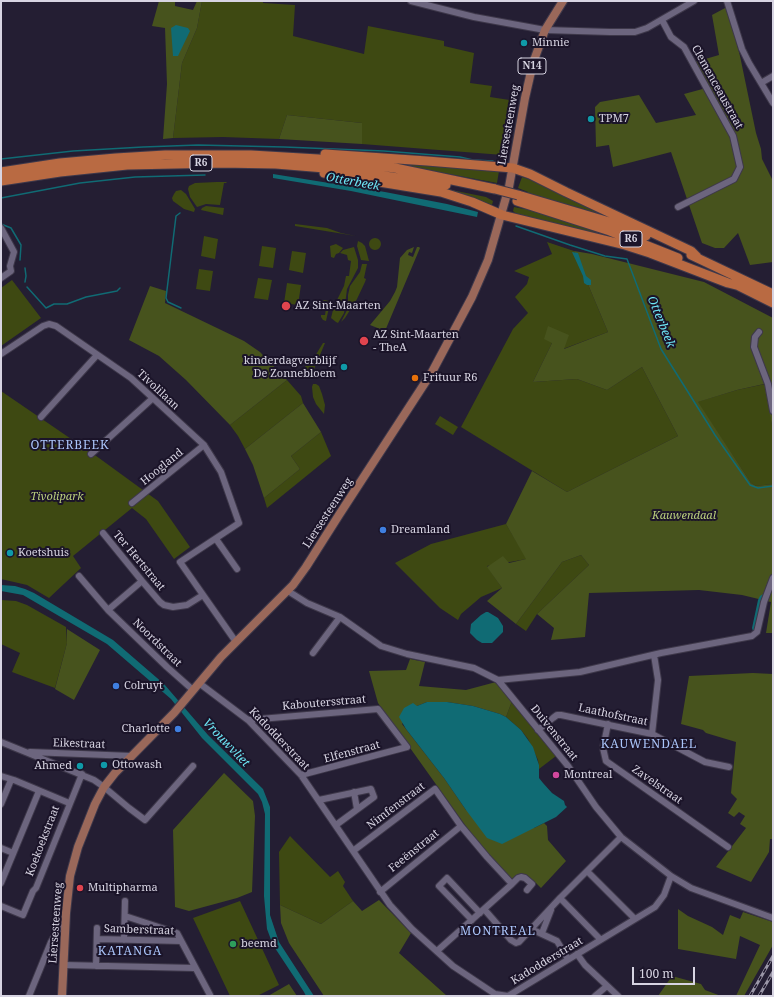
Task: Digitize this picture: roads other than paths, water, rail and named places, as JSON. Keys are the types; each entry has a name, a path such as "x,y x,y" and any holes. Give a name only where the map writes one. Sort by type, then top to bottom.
{"highway":[{"path":"697,257 692,251 530,174 513,168 324,154 286,153 276,160 281,168 441,192 625,245 728,283 740,286"},
{"name":"R6","path":"1,172 116,158 165,155 213,154 276,160"},
{"name":"R6","path":"1,181 60,172 127,165 276,160 318,159 395,168 606,221 697,257 773,294"},
{"path":"1,167 27,165 35,167"},
{"name":"R6","path":"518,198 610,231 690,263 773,303"}],"main road":[{"name":"Liersesteenweg","path":"62,996 66,901 73,862 95,804 104,787 185,700 217,661 288,591 306,567 435,368 460,322 481,279 488,260 509,187 528,84 538,47 545,30 563,1"}],"street":[{"path":"411,1 480,19 545,30 635,32 647,28 694,1"},
{"path":"728,1 742,49 749,64 773,103"},
{"name":"Clemenceaustraat","path":"662,20 671,37 684,47 733,136 740,167 734,179 678,207"},
{"path":"761,83 773,76"},
{"path":"1,228 14,252 10,266 11,271 1,278"},
{"name":"Tivolilaan","path":"1,354 48,324 56,326 132,378 204,445 221,472 239,523 180,562 236,642"},
{"path":"760,332 755,338 754,347 768,384 773,411"},
{"path":"41,417 97,355"},
{"path":"91,454 153,398"},
{"name":"Hoogland","path":"132,503 204,445"},
{"name":"Ter Hertstraat","path":"103,534 160,602 173,607 187,605 203,595"},
{"path":"216,539 237,569"},
{"name":"Noordstraat","path":"79,576 108,610 166,667 193,690"},
{"path":"498,680 580,672 654,655 752,636 758,628 764,602 773,578"},
{"path":"108,610 142,581"},
{"name":"Duivenstraat","path":"288,591 307,603 349,622 381,646 392,650 474,668 498,680 568,766 596,807 621,837 671,876 691,888 773,918"},
{"path":"313,653 340,617"},
{"path":"652,734 658,680 654,655"},
{"name":"Kadodderstraat","path":"199,683 248,720 301,775 380,892 412,929 453,966 495,994 508,996 655,907 664,895 671,876"},
{"name":"Kaboutersstraat","path":"248,720 378,709 407,748"},
{"name":"Laathofstraat","path":"538,730 553,718 561,715 608,724 652,734 705,762 729,767"},
{"name":"Zavelstraat","path":"608,724 603,748 606,761 728,847"},
{"name":"Eikestraat","path":"1,742 82,774 104,787"},
{"name":"Elfenstraat","path":"301,775 407,748"},
{"name":"Eikestraat","path":"25,752 132,756"},
{"path":"104,787 145,820 193,766"},
{"name":"Koekoekstraat","path":"1,906 23,915 33,890 36,888 69,803 82,774"},
{"path":"1,776 69,803"},
{"path":"1,804 11,780"},
{"path":"319,800 371,789 374,797 336,825"},
{"name":"Nimfenstraat","path":"353,851 435,789 462,826"},
{"path":"1,883 39,791"},
{"path":"354,792 357,809"},
{"path":"462,826 487,857 512,884"},
{"name":"Feeënstraat","path":"380,892 462,826"},
{"path":"472,920 439,886 447,878 516,943 521,940 560,898 621,837"},
{"path":"1,848 13,853"},
{"path":"587,871 635,919"},
{"path":"437,951 518,878 525,878 533,883 527,890"},
{"path":"560,898 600,939"},
{"path":"124,940 125,901"},
{"path":"542,933 552,907"},
{"path":"125,916 177,933 194,968 210,995"},
{"path":"28,996 51,942 59,928 65,924"},
{"path":"96,966 97,928"},
{"path":"531,929 557,941 568,959"},
{"name":"Samberstraat","path":"97,939 181,941"},
{"path":"578,954 585,965 618,996"},
{"path":"64,965 194,968"},
{"path":"595,996 607,986"}],"waterway":[{"path":"1,159 73,151 198,145 384,151 493,161"},
{"name":"Otterbeek","path":"1,198 80,183 135,177 205,175"},
{"path":"180,213 176,216 166,298 168,302 181,308"},
{"path":"1,224 11,228 21,245 20,260"},
{"name":"Otterbeek","path":"516,226 605,256 627,259 661,349 715,435 750,485 758,488 773,486"},
{"path":"25,268 25,282"},
{"path":"27,287 46,308 54,304 67,304 86,297 117,291 120,288"}],"railway":[{"path":"750,996 773,956"},
{"path":"759,996 773,972"}],"place":[{"name":"Minnie","path":"524,43"},
{"name":"TPM7","path":"591,119"},
{"name":"AZ Sint-Maarten","path":"286,306"},
{"name":"AZ Sint-Maarten - TheA","path":"364,341"},
{"name":"kinderdagverblijf De Zonnebloem","path":"344,367"},
{"name":"Frituur R6","path":"415,378"},
{"name":"Dreamland","path":"383,530"},
{"name":"Koetshuis","path":"10,553"},
{"name":"Colruyt","path":"116,686"},
{"name":"Charlotte","path":"178,729"},
{"name":"Ottowash","path":"104,765"},
{"name":"Ahmed","path":"80,766"},
{"name":"Montreal","path":"556,775"},
{"name":"Multipharma","path":"80,888"},
{"name":"beemd","path":"233,944"}],"district":[{"name":"OTTERBEEK","path":"70,446"},
{"name":"KAUWENDAEL","path":"649,745"},
{"name":"MONTREAL","path":"498,932"},
{"name":"KATANGA","path":"130,952"}],"park label":[{"name":"Tivolipark","path":"57,497"},
{"name":"Kauwendaal","path":"684,516"}],"water label":[{"name":"Vrouwvliet","path":"226,743"}]}
